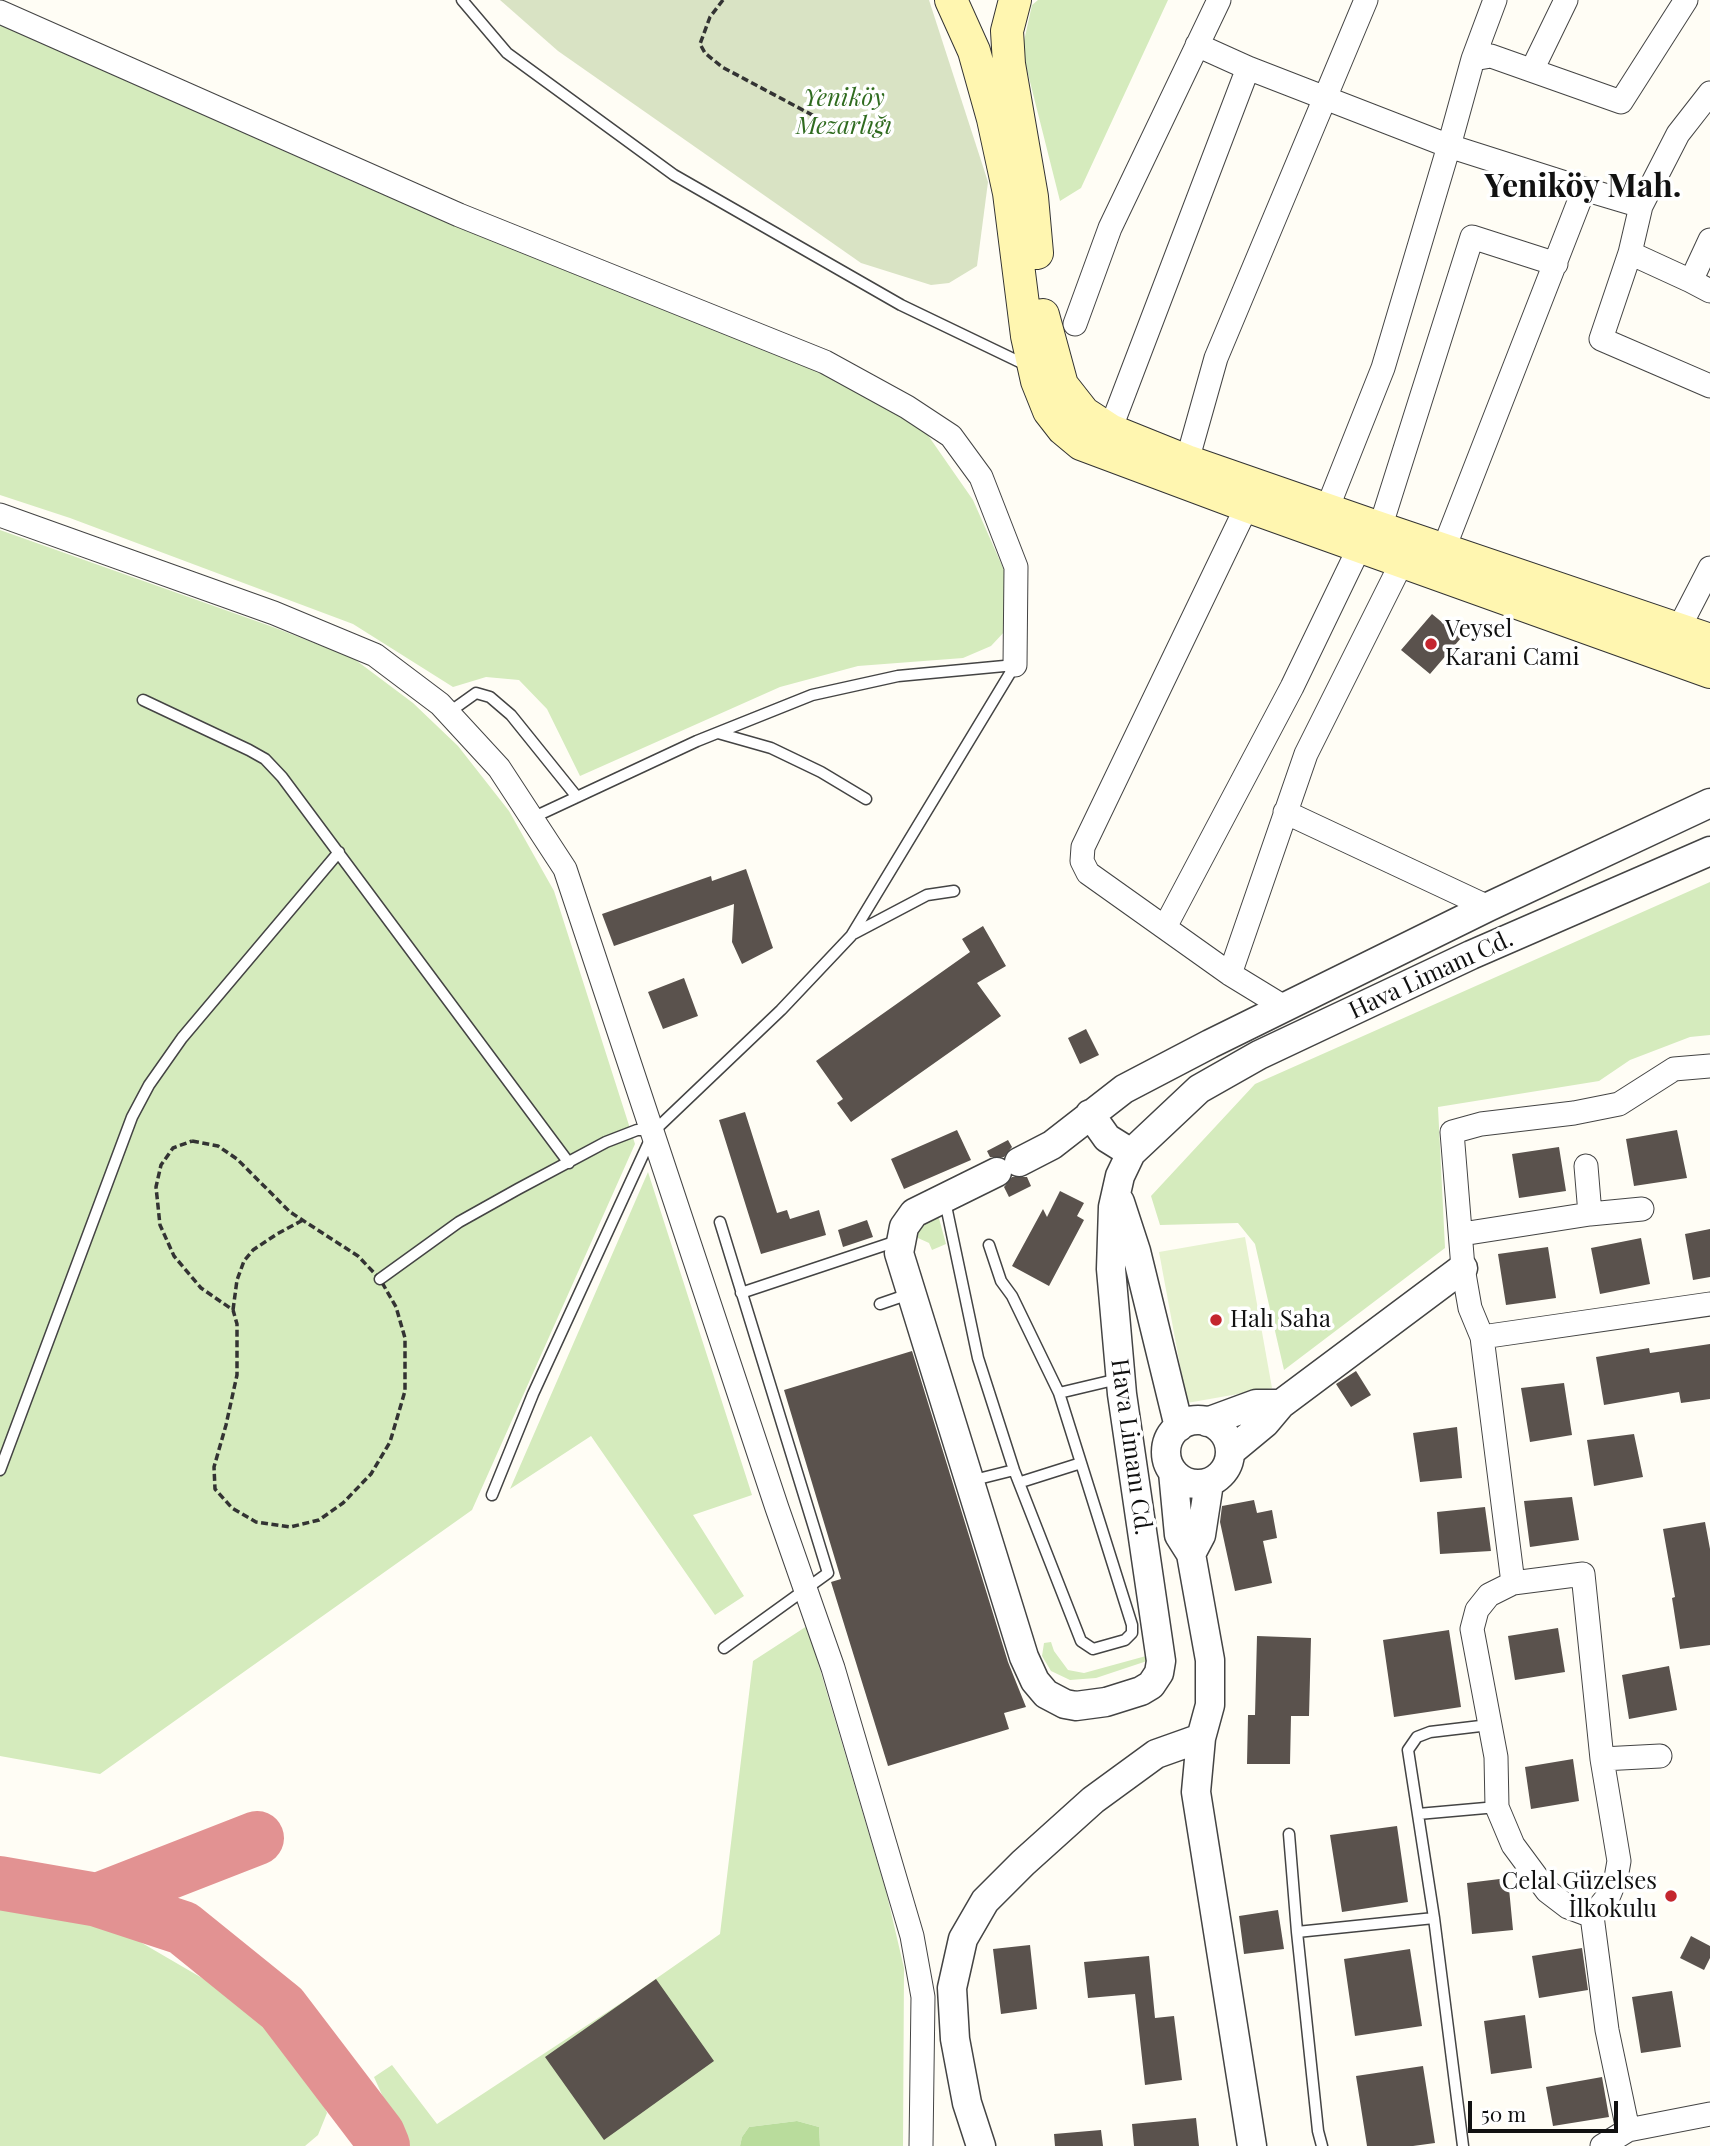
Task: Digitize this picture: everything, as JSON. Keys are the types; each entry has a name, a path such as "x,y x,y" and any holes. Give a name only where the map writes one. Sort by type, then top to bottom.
{"main road":[{"path":"952,0 974,51 993,119 1009,193 1027,336 1037,382 1049,411 1063,429 1081,444 1247,506 1370,537 1444,548 1710,640"},
{"path":"952,0 974,12 1003,8 1015,0"},
{"path":"1015,0 1007,31 1009,64 1032,197 1044,319 1062,385 1084,413 1110,430 1187,461 1327,509 1402,562 1710,672"}],"street":[{"path":"1074,324 1110,228 1219,0"},
{"path":"1187,461 1216,358 1366,0"},
{"path":"1327,509 1383,368 1473,59 1495,0"},
{"path":"1532,70 1566,0"},
{"path":"1473,59 1491,56 1621,102 1686,0"},
{"path":"0,12 458,215 825,362 907,407 951,436 981,477 1016,567 1015,665"},
{"path":"1197,45 1325,99 1449,146 1641,206"},
{"path":"1110,430 1248,68"},
{"path":"1710,93 1678,134 1641,206 1630,253 1601,340 1710,386"},
{"path":"1444,548 1584,189"},
{"path":"1165,927 1370,537 1472,237 1556,264"},
{"path":"1630,253 1700,286 1710,240"},
{"path":"1247,506 1083,847 1082,861 1088,873 1230,974 1284,1007"},
{"path":"0,515 274,612 375,655 440,704 499,768 565,869 833,1668 912,1936 923,1997 921,2146"},
{"path":"1230,974 1306,754 1402,562"},
{"path":"1679,628 1710,568"},
{"name":"Hava Limanı Cd.","path":"1710,803 1488,907 1124,1089 1052,1145 914,1213 904,1227 899,1253 1024,1657 1035,1681 1046,1694 1059,1702 1076,1706 1106,1702 1151,1685 1159,1673 1161,1661 1121,1378 1111,1269 1116,1189 1119,1176 1131,1153 1199,1089 1259,1055 1471,955 1710,851"},
{"path":"1285,812 1488,907"},
{"path":"1513,1583 1482,1337 1470,1308 1463,1268 1452,1132 1481,1124 1574,1113 1619,1104 1674,1069 1710,1066"},
{"path":"1090,1114 1107,1138 1131,1153"},
{"path":"1586,1166 1590,1214"},
{"path":"1116,1189 1136,1251 1179,1427"},
{"path":"1462,1234 1590,1214 1642,1209"},
{"path":"1230,1452 1265,1423 1281,1404 1463,1268"},
{"path":"1482,1337 1710,1304"},
{"path":"1252,2146 1196,1792 1201,1738 1210,1705 1210,1660 1191,1554 1179,1535 1173,1472 1166,1453 1172,1434 1187,1422 1207,1422 1256,1404 1281,1404"},
{"path":"1173,1472 1189,1483 1209,1483 1225,1471 1230,1452 1223,1433 1207,1422"},
{"path":"1191,1554 1201,1535 1209,1483"},
{"path":"1592,1916 1568,1907 1547,1891 1513,1845 1497,1807 1496,1758 1472,1629 1478,1610 1489,1595 1513,1583 1583,1574 1602,1759 1619,1861 1609,1895 1592,1916 1607,2030 1628,2130"},
{"path":"981,2146 967,2103 955,2039 951,1988 963,1939 985,1901 1093,1800 1156,1754 1201,1738"},
{"path":"1602,1759 1660,1756"},
{"path":"1602,2146 1628,2130 1710,2115"}],"lane":[{"path":"462,0 508,53 674,175 901,305 1034,369"},
{"path":"532,818 718,733 812,695 898,676 1015,665"},
{"path":"492,1495 533,1394 654,1130 781,1010 851,936 1015,665"},
{"path":"447,713 476,693 490,697 511,715 577,797"},
{"path":"143,700 265,759 282,777 569,1163"},
{"path":"718,733 771,748 821,772 866,799"},
{"path":"0,1470 132,1117 149,1085 182,1038 339,852"},
{"path":"851,936 927,895 954,891"},
{"path":"380,1279 459,1222 616,1138 637,1130 654,1130"},
{"path":"944,1198 978,1358 1014,1469 1081,1642 1093,1649 1125,1640 1132,1633 1132,1625 1059,1393 1012,1296 1001,1281 989,1245"},
{"path":"720,1222 828,1573 724,1648"},
{"path":"741,1293 900,1240"},
{"path":"880,1304 912,1293"},
{"path":"1059,1393 1121,1378"},
{"path":"1021,1482 1081,1463"},
{"path":"970,1481 1014,1469"},
{"path":"1463,2146 1434,1917 1408,1749 1417,1737 1430,1732 1489,1725"},
{"path":"1418,1814 1497,1807"},
{"path":"1289,1834 1318,2131 1322,2146"},
{"path":"1297,1932 1434,1917"}],"path":[{"path":"723,0 710,17 700,44 705,54 722,67 848,134"},
{"path":"233,1310 201,1288 187,1272 174,1256 160,1225 156,1187 161,1165 173,1148 192,1141 218,1146 237,1159 290,1212 303,1220 358,1256 380,1279 396,1307 405,1338 405,1391 390,1442 371,1474 343,1503 319,1520 290,1527 256,1522 232,1508 215,1489 214,1467 237,1375 237,1324 233,1310 237,1280 244,1261 261,1244 303,1220"}],"green space":[{"name":"Yeniköy Mezarlığı","path":"500,0 929,0 988,182 977,266 949,283 931,285 861,263 558,51"},
{"path":"1038,0 1168,0 1081,188 1060,201 1022,50 1032,5"},
{"path":"0,24 356,183 823,372 925,431 973,500 1004,570 1006,630 991,646 963,658 858,666 780,687 580,776 547,709 519,680 486,677 453,687 353,624 70,518 0,495"},
{"path":"0,530 353,658 413,703 458,746 509,811 554,891 635,1144 472,1510 100,1774 0,1756"},
{"path":"1710,882 1710,1035 1690,1037 1630,1060 1599,1081 1438,1107 1445,1248 1284,1370 1255,1244 1238,1223 1160,1225 1151,1196 1255,1084"},
{"path":"648,1172 752,1495 693,1515 744,1596 715,1615 591,1436 510,1489"},
{"path":"937,1211 946,1244 932,1250 929,1243 918,1238 914,1232"},
{"name":"Halı Saha","path":"1245,1237 1272,1388 1187,1403 1159,1252"},
{"path":"807,1626 886,1891 904,1968 903,2146 820,2146 819,2127 797,2121 749,2127 740,2146 405,2146 374,2077 392,2065 437,2124 627,1999 720,1934 753,1661"},
{"path":"1051,1642 1054,1651 1068,1670 1084,1673 1146,1656 1150,1660 1096,1678 1070,1680 1051,1671 1042,1656 1044,1643"},
{"path":"0,1905 47,1910 130,1936 214,1985 266,2029 319,2093 327,2113 318,2135 305,2146 0,2146"},
{"path":"797,2121 819,2127 820,2146 740,2146 749,2127"}],"building":[{"name":"Veysel Karani Cami","path":"1432,614 1461,638 1430,674 1401,650"},
{"path":"746,869 773,948 742,964 732,942 734,904 614,946 602,914 711,876 712,881"},
{"path":"983,926 1006,966 977,983 1001,1016 851,1122 837,1103 843,1099 816,1061 970,952 962,939"},
{"path":"684,978 698,1016 663,1029 648,992"},
{"path":"1086,1029 1099,1055 1080,1064 1068,1038"},
{"path":"745,1112 777,1213 787,1210 790,1219 819,1210 826,1235 761,1254 719,1120"},
{"path":"957,1130 971,1160 904,1189 891,1159"},
{"path":"1677,1130 1687,1178 1634,1186 1626,1139"},
{"path":"1008,1140 1012,1147 1004,1157 990,1157 987,1151"},
{"path":"1559,1147 1566,1191 1519,1198 1512,1154"},
{"path":"1012,1177 1027,1177 1031,1186 1009,1197 1004,1187"},
{"path":"1060,1191 1084,1203 1077,1216 1084,1220 1049,1286 1012,1266 1043,1209 1047,1217"},
{"path":"867,1220 873,1237 843,1247 838,1230"},
{"path":"1710,1229 1710,1277 1693,1280 1685,1234"},
{"path":"1641,1238 1650,1284 1600,1294 1591,1248"},
{"path":"1548,1247 1556,1298 1506,1305 1498,1254"},
{"path":"1710,1344 1710,1399 1681,1403 1679,1392 1604,1405 1596,1357 1649,1348 1650,1353"},
{"path":"912,1351 1008,1662 1026,1707 1004,1713 1009,1729 888,1766 831,1582 841,1579 784,1390"},
{"path":"1356,1371 1371,1395 1351,1407 1336,1384"},
{"path":"1564,1383 1572,1435 1530,1442 1521,1388"},
{"path":"1457,1427 1462,1478 1420,1482 1413,1433"},
{"path":"1634,1434 1643,1477 1594,1486 1587,1440"},
{"path":"1572,1497 1579,1540 1530,1547 1524,1501"},
{"path":"1254,1500 1257,1513 1272,1510 1277,1538 1263,1541 1272,1583 1235,1591 1220,1522 1222,1506"},
{"path":"1485,1507 1491,1551 1440,1554 1437,1512"},
{"path":"1705,1522 1710,1549 1710,1645 1680,1649 1672,1598 1675,1597 1663,1529"},
{"path":"1558,1628 1565,1672 1515,1680 1508,1636"},
{"path":"1449,1630 1461,1707 1394,1717 1383,1640"},
{"path":"1257,1636 1311,1638 1309,1716 1291,1716 1290,1764 1247,1764 1248,1715 1255,1715"},
{"path":"1669,1666 1677,1710 1629,1719 1622,1675"},
{"path":"1573,1759 1579,1801 1531,1809 1525,1767"},
{"path":"1397,1826 1408,1902 1342,1912 1330,1835"},
{"path":"1508,1878 1513,1930 1472,1934 1467,1883"},
{"path":"1278,1910 1284,1949 1244,1954 1239,1916"},
{"path":"1691,1936 1710,1946 1710,1958 1704,1970 1680,1958"},
{"path":"1030,1945 1037,2009 1001,2014 993,1949"},
{"path":"1582,1948 1588,1990 1539,1998 1532,1956"},
{"path":"1410,1949 1422,2026 1355,2036 1344,1959"},
{"path":"1149,1956 1155,2018 1174,2016 1182,2080 1145,2085 1135,1994 1088,1998 1084,1962"},
{"path":"656,1979 714,2061 604,2140 545,2057"},
{"path":"1672,1991 1681,2047 1641,2053 1632,1997"},
{"path":"1525,2015 1532,2068 1491,2074 1484,2021"},
{"path":"1423,2066 1435,2143 1367,2146 1356,2076"},
{"path":"1602,2077 1609,2117 1553,2126 1546,2087"},
{"path":"1196,2118 1199,2146 1134,2146 1132,2124"},
{"path":"1101,2130 1103,2146 1055,2146 1054,2134"}],"taxiway":[{"path":"98,1900 257,1838"},
{"path":"0,1883 98,1900 183,1928 282,2008 378,2134 383,2146"}],"place":[{"name":"Veysel Karani Cami","path":"1431,644"},
{"name":"Halı Saha","path":"1216,1320"},
{"name":"Celal Güzelses İlkokulu","path":"1671,1896"}],"district":[{"name":"Yeniköy Mah.","path":"1583,187"}]}
